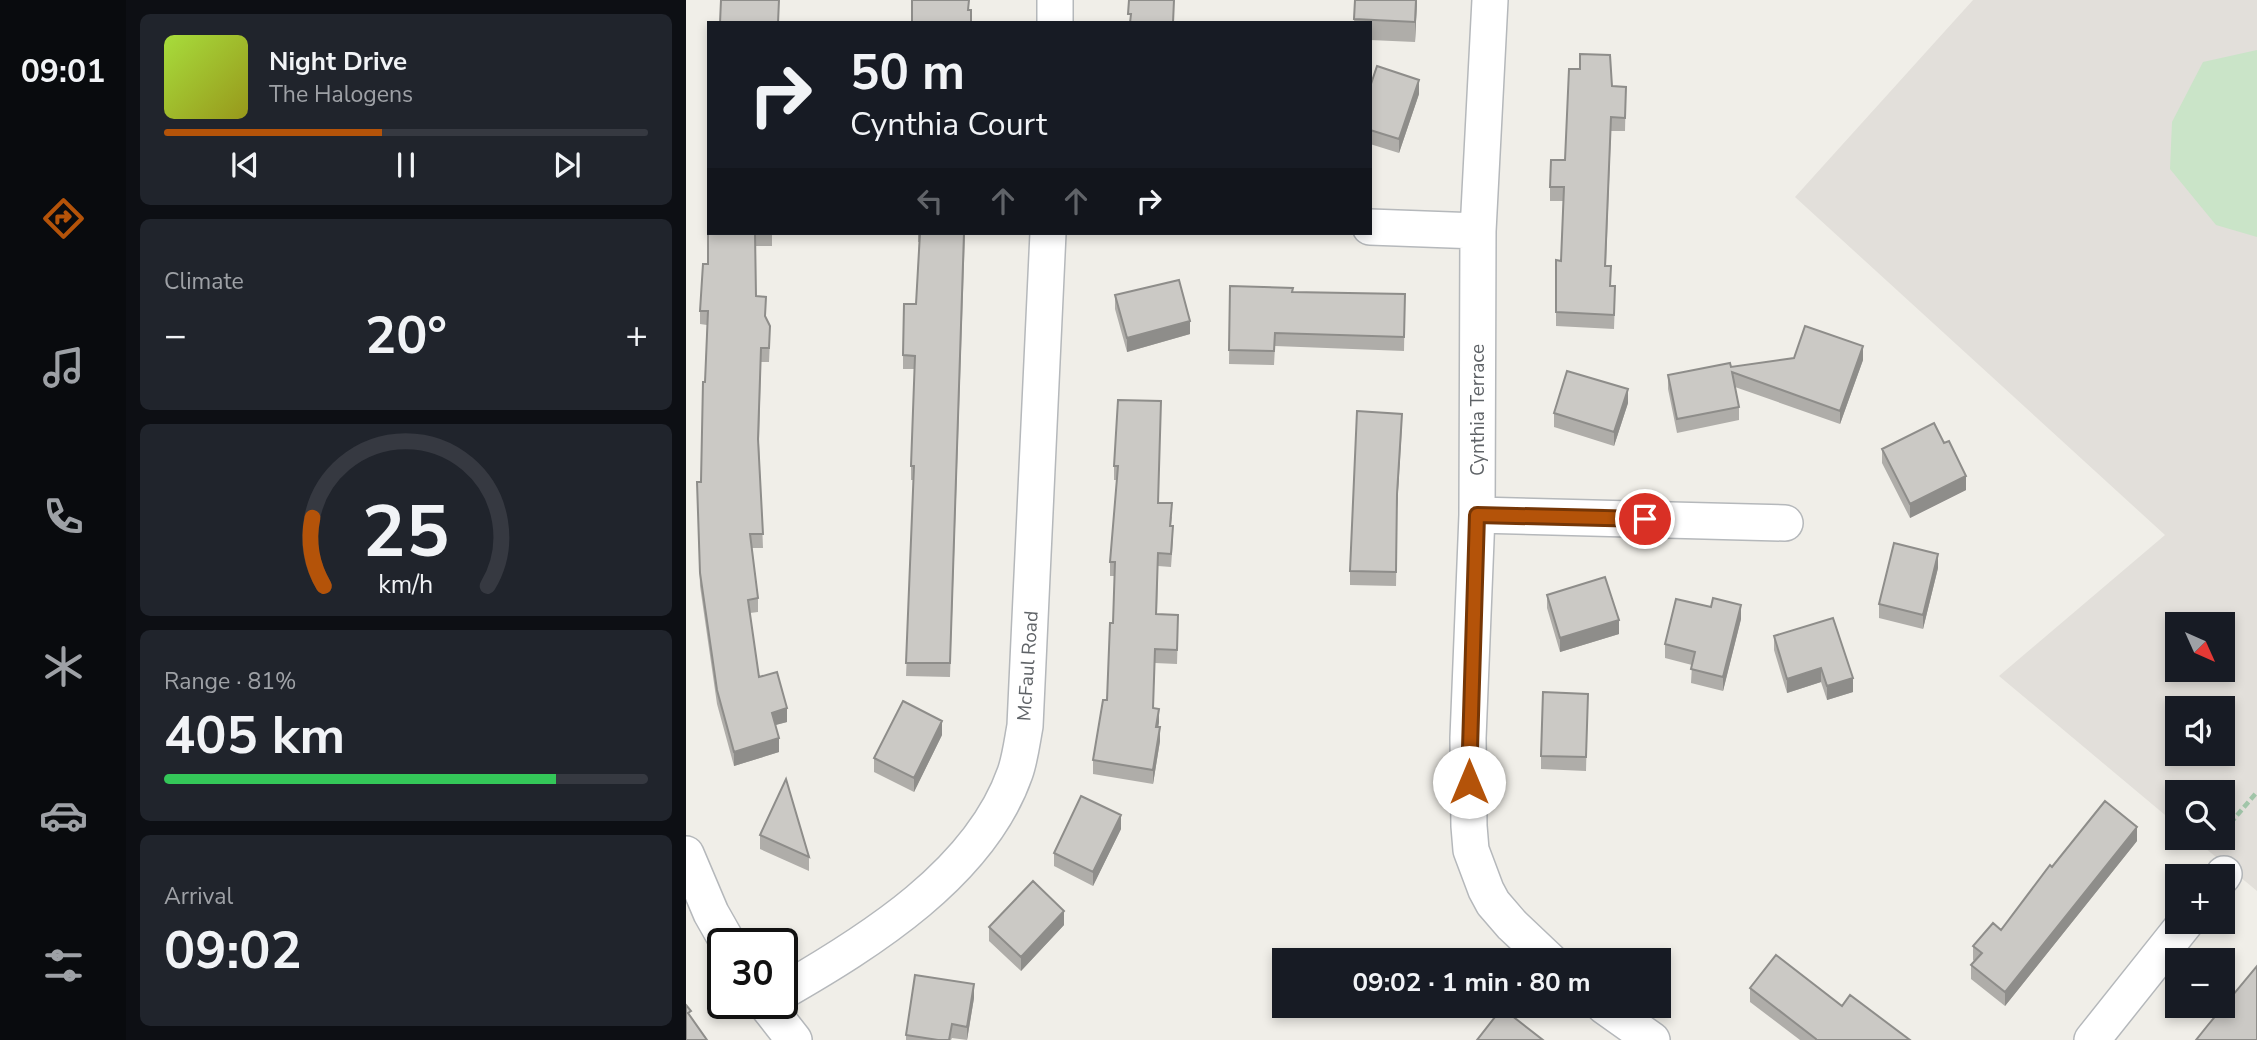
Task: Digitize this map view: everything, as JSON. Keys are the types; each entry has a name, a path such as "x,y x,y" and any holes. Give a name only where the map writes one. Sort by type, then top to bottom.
{"street":[{"path":"1055,0 1055,21"},
{"name":"Cynthia Terrace","path":"1490,0 1478,231 1477,515 1468,738 1469,826 1471,850 1486,890 1512,925 1536,948"},
{"path":"1372,227 1478,231"},
{"name":"McFaul Road","path":"798,982 877,935 937,884 989,823 1015,772 1025,726 1048,235"},
{"path":"1477,515 1785,523"},
{"path":"686,854 720,928"},
{"path":"2092,1040 2176,934"},
{"path":"1621,1018 1652,1040"},
{"path":"778,1019 794,1040"}],"path":[{"path":"2224,864 2227,827 2257,792"}],"shaded area":[{"path":"1973,0 2257,0 2257,891 2235,873 2235,864 2224,864 2207,850 2235,850 2235,780 2165,780 2165,815 1999,676 2165,535 1795,197"}],"green space":[{"path":"2257,50 2257,237 2216,225 2170,169 2172,122 2203,62"}],"building":[{"path":"721,0 779,0 778,21 720,21"},
{"path":"912,0 969,0 971,21 912,21"},
{"path":"1129,0 1174,0 1173,21 1130,21 1131,14 1128,14"},
{"path":"1355,0 1416,0 1415,22 1354,19"},
{"path":"1580,54 1610,55 1612,86 1626,87 1625,118 1611,117 1605,266 1611,266 1610,286 1615,286 1614,315 1556,312 1556,260 1561,261 1564,187 1550,187 1551,160 1565,160 1569,69 1580,69"},
{"path":"1377,66 1419,80 1399,139 1372,131 1372,81"},
{"path":"708,235 755,235 756,296 766,297 765,316 770,326 769,348 761,348 758,439 763,534 750,534 758,598 748,600 759,677 777,672 787,708 772,713 779,738 734,752 717,690 700,573 697,482 701,482 708,311 700,311 703,264 708,264"},
{"path":"920,235 964,235 950,663 906,663 914,466 911,466 915,356 903,355 904,304 916,304"},
{"path":"1179,280 1190,321 1127,338 1115,295"},
{"path":"1230,286 1293,288 1292,292 1405,294 1404,337 1275,333 1274,351 1229,350"},
{"path":"1805,326 1863,346 1840,411 1732,372 1739,407 1677,419 1668,375 1730,363 1731,367 1794,358"},
{"path":"1567,371 1628,389 1614,432 1554,413"},
{"path":"1118,400 1161,401 1158,503 1172,503 1171,554 1158,553 1156,614 1178,615 1177,650 1155,649 1153,708 1159,709 1156,727 1160,727 1153,770 1093,760 1103,700 1107,700 1110,623 1113,623 1115,562 1110,562 1118,466 1114,466"},
{"path":"1357,411 1402,414 1396,572 1350,571"},
{"path":"1934,423 1944,443 1949,441 1966,476 1910,504 1882,449"},
{"path":"1894,543 1938,554 1923,615 1879,604"},
{"path":"1605,577 1619,620 1560,638 1547,595"},
{"path":"1713,598 1741,605 1723,677 1691,669 1695,652 1665,644 1676,599 1711,607"},
{"path":"1833,618 1853,678 1827,686 1821,668 1787,679 1774,636"},
{"path":"1543,692 1588,694 1586,757 1541,756"},
{"path":"903,701 942,721 914,778 874,758"},
{"path":"786,779 809,857 760,835"},
{"path":"1081,796 1121,815 1093,872 1054,853"},
{"path":"2105,801 2137,827 2005,992 1971,965 1982,953 1973,946 1993,923 2001,930 2050,865 2052,867"},
{"path":"1033,881 1064,911 1021,957 989,927"},
{"path":"1776,955 1842,1006 1850,995 1910,1040 1816,1040 1750,988"},
{"path":"2257,966 2257,1040 2196,1040 2214,1018 2235,1018 2235,992"},
{"path":"915,975 974,984 967,1027 952,1024 949,1040 906,1035"},
{"path":"686,1005 691,1011 688,1013 707,1040 686,1040"},
{"path":"1494,1018 1515,1018 1543,1040 1477,1040"}],"route":[{"path":"1469,782 1468,738 1477,515 1645,519"}]}
